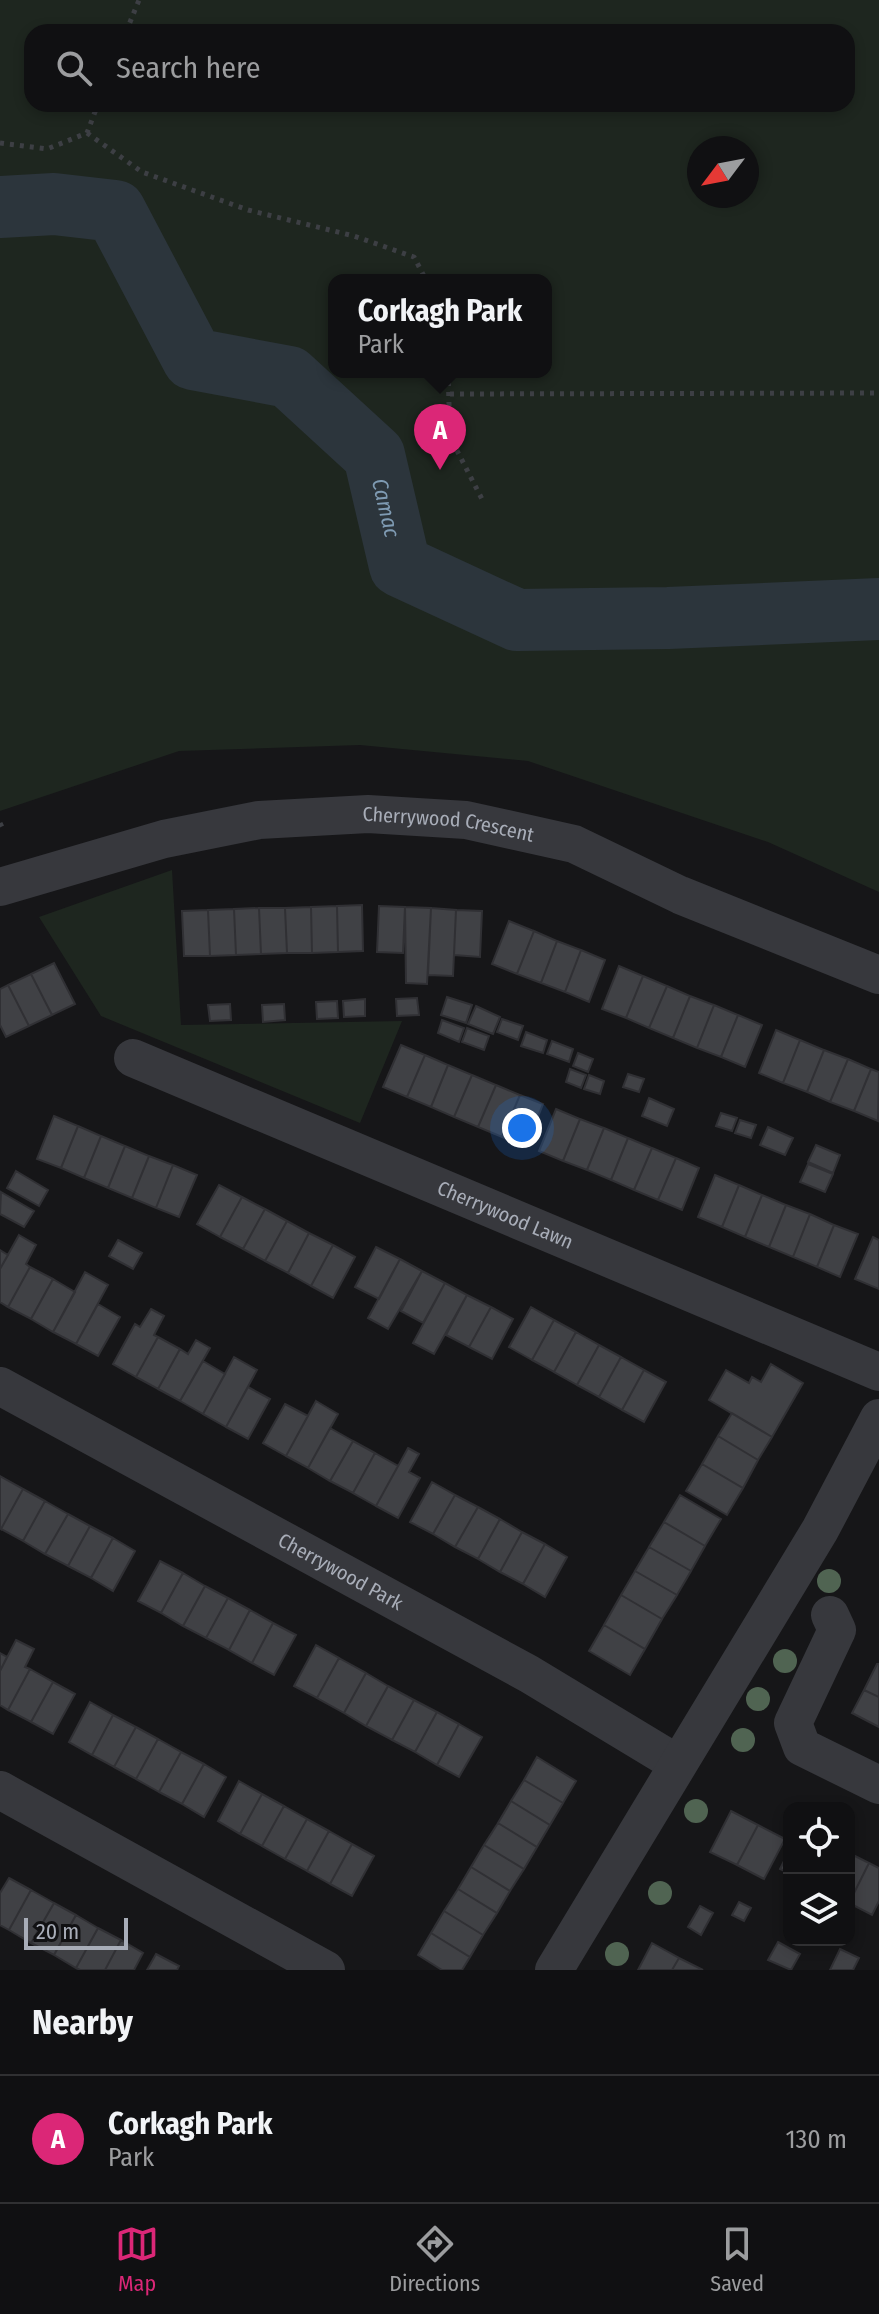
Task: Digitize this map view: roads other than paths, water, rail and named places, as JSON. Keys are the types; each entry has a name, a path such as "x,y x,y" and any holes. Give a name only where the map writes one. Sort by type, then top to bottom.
{"street":[{"name":"Cherrywood Crescent","path":"0,887 164,839 259,820 368,814 466,820 574,844 680,895 879,975"},
{"name":"Cherrywood Lawn","path":"133,1058 879,1372"},
{"name":"Cherrywood Park","path":"0,1386 529,1674 678,1764"},
{"path":"554,1970 820,1530 879,1418"},
{"path":"830,1615 837,1630 793,1723 802,1747 879,1785"},
{"path":"0,1790 326,1970"}],"waterway":[{"name":"Camac","path":"0,207 54,204 115,211 193,359 289,377 374,455 400,566 517,620 668,618 879,609"}],"place":[{"name":"Corkagh Park","path":"440,470"}]}
